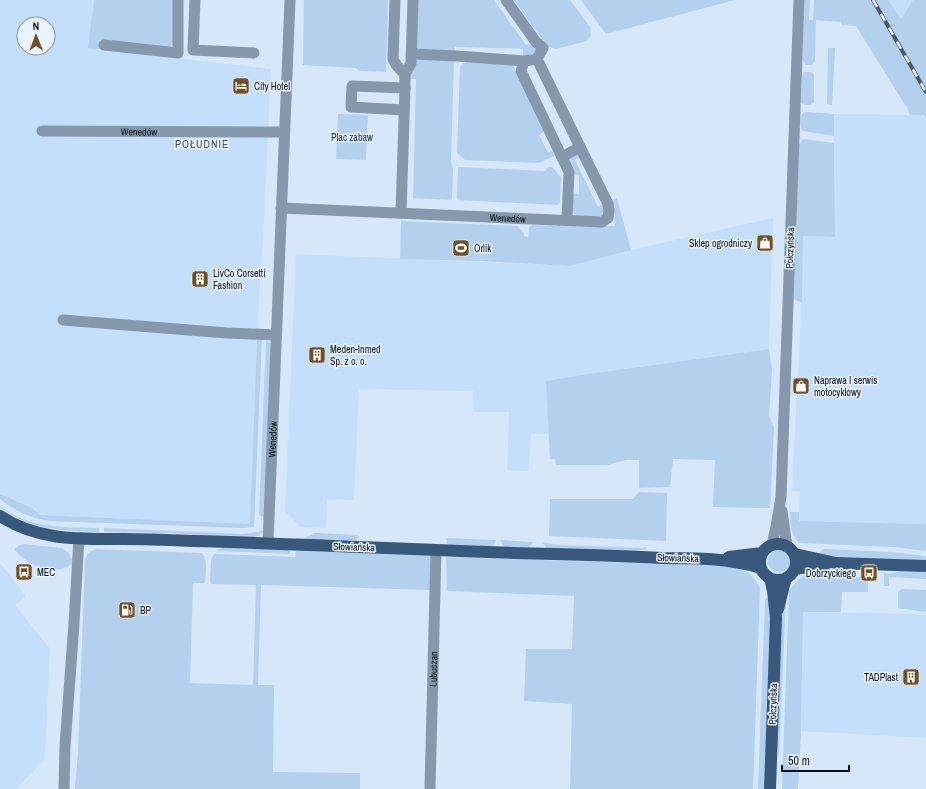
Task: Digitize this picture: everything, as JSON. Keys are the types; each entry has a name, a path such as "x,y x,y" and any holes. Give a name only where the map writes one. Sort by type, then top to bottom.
{"main road":[{"name":"Słowiańska","path":"0,516 22,528 40,534 79,538 268,543 712,559 761,568"},
{"path":"791,550 796,562 795,569 792,574 786,578 777,580 770,578 765,574 761,568 760,560 762,553 766,548 772,545 780,544 791,550 836,563"},
{"name":"Słowiańska","path":"712,559 762,553"},
{"path":"795,569 836,563 926,566"},
{"name":"Połczyńska","path":"770,578 776,618 770,789"},
{"name":"Połczyńska","path":"776,618 786,578"}],"street":[{"path":"104,45 178,53 178,0"},
{"path":"195,0 193,50 254,52"},
{"name":"Wenedów","path":"268,543 290,0"},
{"path":"395,0 393,58 397,66 405,74"},
{"path":"401,213 405,74 411,63 412,54 413,0"},
{"name":"Wenedów","path":"281,208 602,222 608,218 610,210 608,204 537,59 543,48 536,42 506,0"},
{"name":"Połczyńska","path":"791,550 784,531 781,497 799,0"},
{"path":"412,54 524,61 537,59"},
{"path":"524,61 521,71 569,172 567,220"},
{"path":"404,110 351,107 352,86 405,88"},
{"name":"Wenedów","path":"42,131 284,132"},
{"path":"562,157 580,147"},
{"path":"63,320 227,333 276,335"},
{"name":"Połczyńska","path":"772,545 781,497"},
{"path":"64,789 65,746 74,631 79,538"},
{"name":"Lubuszan","path":"430,789 436,550"}],"shaded area":[{"path":"0,0 94,0 89,48 271,69 258,317 250,524 40,515 32,508 0,494"},
{"path":"888,0 913,0 901,19"},
{"path":"834,114 924,115 926,119 926,523 799,521 800,492 792,491 802,292 803,236 835,237"},
{"path":"773,218 769,349 546,381 549,434 531,434 529,471 507,470 509,412 474,412 473,391 359,389 354,500 327,499 326,528 301,527 285,511 296,254 570,266 631,250"},
{"path":"0,563 26,596 15,605 50,649 45,759 16,789 0,789"},
{"path":"803,612 926,615 926,738 801,731"}],"green space":[{"path":"94,0 174,0 172,45 169,48 100,40 99,49 88,48"},
{"path":"304,0 388,0 386,72 360,71 355,68 303,65"},
{"path":"417,0 494,0 526,45 533,43 536,51 533,55 523,57 523,49 455,47 455,53 416,52"},
{"path":"514,0 570,0 590,27 591,35 587,41 556,49 547,46"},
{"path":"581,0 735,0 606,34"},
{"path":"805,0 810,0 809,20 813,20 814,0 888,0 901,19 913,0 926,0 926,119 924,115 910,115 856,26 842,25 841,22 816,20 815,61 812,65 806,65 802,59"},
{"path":"828,48 835,48 832,105 827,104"},
{"path":"416,55 454,57 451,162 453,168 451,200 413,198 416,79 409,79"},
{"path":"466,62 512,64 544,129 539,135 548,152 553,151 555,153 554,156 539,163 465,160 457,153 460,67"},
{"path":"805,72 812,72 814,75 814,102 811,105 801,103 802,76"},
{"path":"804,112 834,114 834,136 803,131 800,124 800,119"},
{"name":"Plac zabaw","path":"338,114 368,115 366,160 336,159"},
{"path":"804,139 834,143 835,237 803,236 802,302 797,301 794,298 799,144"},
{"path":"577,153 580,157 575,160 598,207 601,205 606,208 603,215 599,217 577,216 572,210 573,195 579,194 579,175 574,174 569,159"},
{"path":"458,167 546,171 549,167 552,167 561,177 560,203 557,205 458,200"},
{"path":"617,198 631,250 570,266 479,261 400,259 401,221 517,226 524,233 524,236 528,237 529,227 532,225 558,226 558,224 615,226 614,212 611,204 612,200"},
{"path":"257,338 262,338 254,527 244,528 49,521 23,513 0,499 0,494 32,508 40,515 250,524"},
{"path":"266,339 270,344 271,351 265,517 260,516 259,514"},
{"path":"769,349 772,370 769,416 774,427 770,508 713,507 715,460 673,459 670,487 639,488 639,460 626,460 608,465 556,465 555,459 550,459 546,381"},
{"path":"639,492 667,493 666,541 549,536 550,499 633,499"},
{"path":"0,506 11,514 35,523 60,527 99,528 99,532 59,530 35,525 12,515"},
{"path":"790,512 799,512 799,521 926,523 926,551 894,547 799,543 792,532"},
{"path":"104,528 243,534 263,531 260,535 253,538 209,537 166,533 104,532"},
{"path":"314,533 358,535 358,538 356,541 296,540 296,538 305,538"},
{"path":"446,538 496,540 494,545 491,547 450,545 447,543"},
{"path":"501,540 533,542 528,548 505,547"},
{"path":"542,542 558,545 647,549 628,552 546,548"},
{"path":"23,544 62,548 69,553 71,558 74,558 73,563 62,569 55,570 41,568 28,562 14,549"},
{"path":"224,547 290,549 290,554 216,551"},
{"path":"96,549 202,553 206,563 205,583 193,583 190,683 253,685 256,585 211,584 211,560 214,554 295,557 296,549 432,556 430,590 261,585 258,685 274,685 273,772 360,773 360,789 75,789 78,753 85,560 88,553"},
{"path":"823,549 893,552 926,556 926,561 816,557"},
{"path":"775,550 783,550 790,557 790,565 783,572 775,572 768,565 768,557"},
{"path":"446,557 741,566 741,570 750,574 760,588 753,789 570,789 572,704 524,701 526,649 572,649 574,596 447,591"},
{"path":"906,570 926,571 926,579 889,577 889,586 884,586 884,573 889,574"},
{"path":"804,575 866,577 868,578 868,592 842,592 841,612 803,612 801,731 798,789 782,789 789,591"},
{"path":"902,589 926,590 926,612 898,608 898,592"},
{"path":"766,598 771,598 765,789 758,789 765,600"},
{"path":"786,598 779,760 777,743 783,601"}],"railway":[{"path":"873,0 926,92"}],"place":[{"name":"City Hotel","path":"241,86"},
{"name":"Sklep ogrodniczy","path":"765,243"},
{"name":"Orlik","path":"461,248"},
{"name":"LivCo Corsetti Fashion","path":"200,279"},
{"name":"Meden-Inmed Sp. z o. o.","path":"317,355"},
{"name":"Naprawa I serwis motocyklowy","path":"801,386"},
{"name":"MEC","path":"24,572"},
{"name":"Dobrzyckiego","path":"869,573"},
{"name":"BP","path":"127,610"},
{"name":"TADPlast","path":"911,677"}],"district":[{"name":"POŁUDNIE","path":"202,144"}]}
